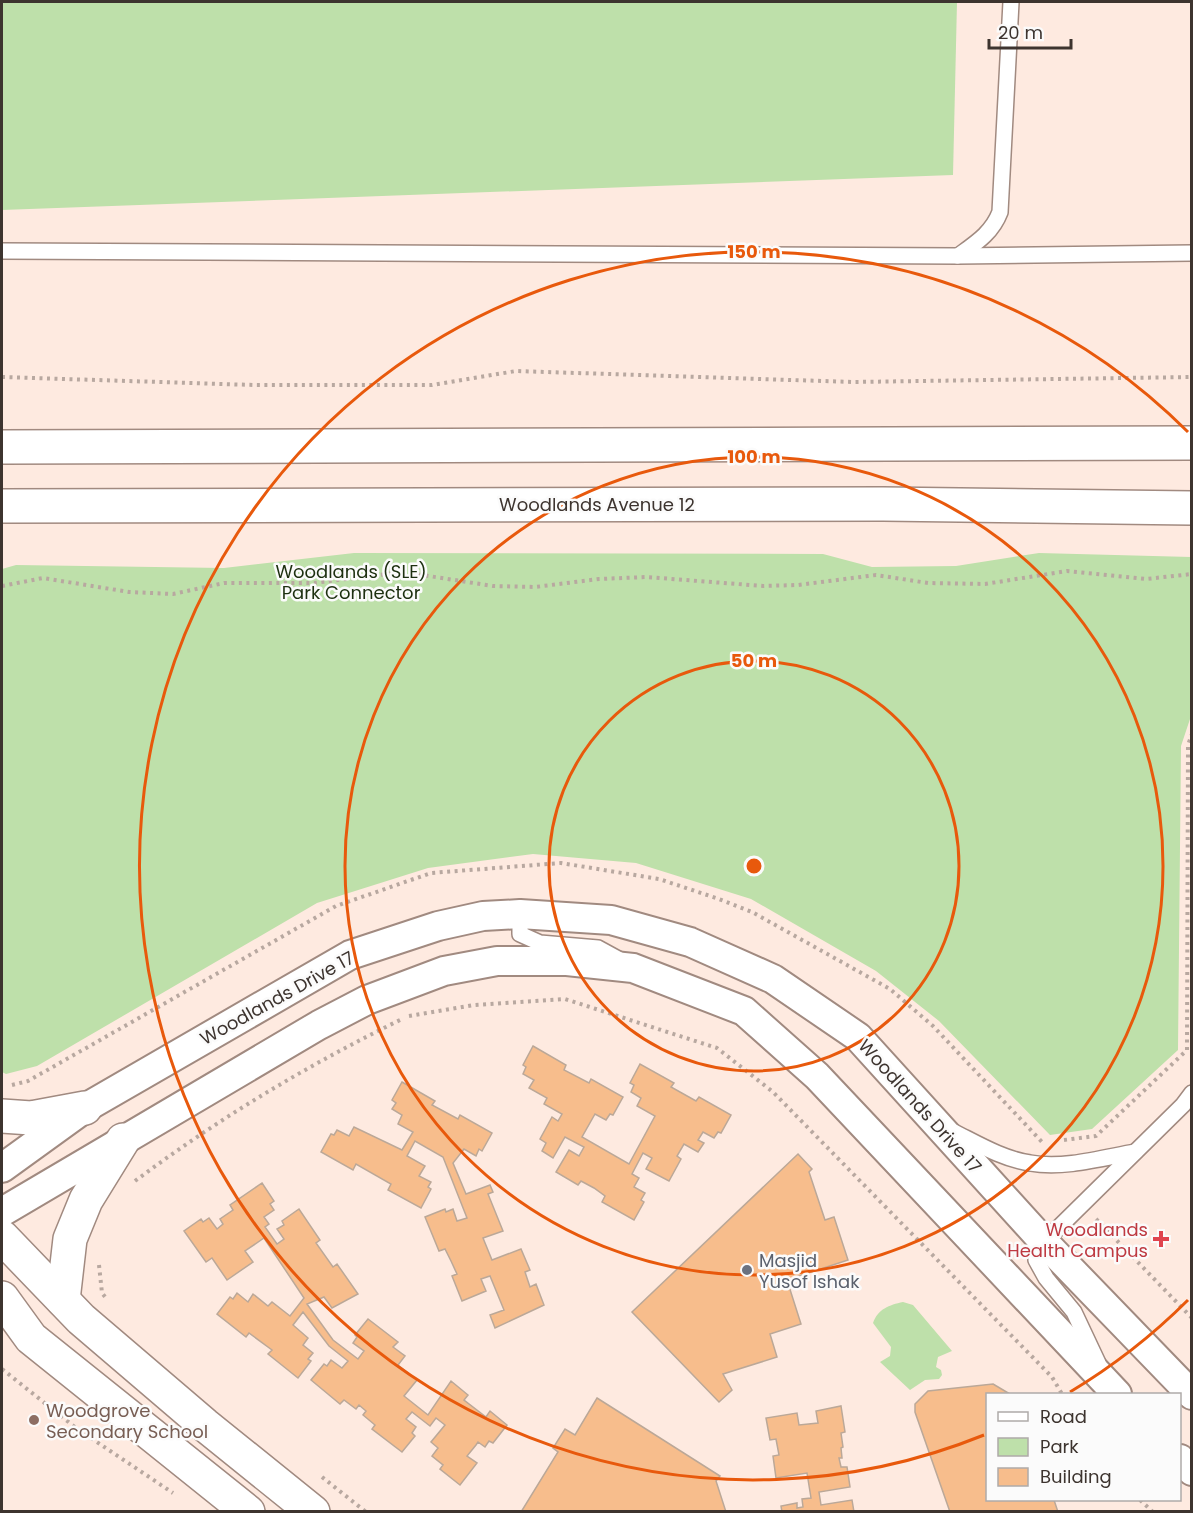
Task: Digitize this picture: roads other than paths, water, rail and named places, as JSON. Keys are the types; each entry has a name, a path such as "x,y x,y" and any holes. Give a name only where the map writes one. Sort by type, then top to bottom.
{"main road":[{"path":"2,447 1191,443"},
{"name":"Woodlands Avenue 12","path":"2,506 883,504 1191,508"},
{"path":"2,525 63,506"},
{"path":"2,1116 31,1118 85,1108"},
{"path":"63,1300 70,1239 86,1200 123,1140"},
{"path":"2,1237 63,1300 205,1425 313,1512"},
{"path":"2,1298 32,1338 248,1512"},
{"path":"2,1326 32,1338"}],"street":[{"name":"Woodlands Drive 17","path":"2,1168 85,1108 350,956 438,926 483,916 520,914 611,920 690,942 773,979 858,1037 1044,1242 1191,1395"},
{"path":"2,1212 319,1025 367,1000 444,971 497,961 567,961 633,968 744,1011 817,1076 1114,1391"}],"lane":[{"path":"958,256 986,236 995,225 1000,212 1011,2"},
{"path":"2,251 958,256 1191,252"},
{"path":"520,914 520,934 540,943 598,948 633,968"},
{"path":"1114,1391 1074,1312 1046,1278 1036,1260 1044,1242 1189,1100"},
{"path":"935,1122 993,1152 1031,1164 1081,1162 1136,1152"}],"place":[{"name":"Woodlands Health Campus","path":"1161,1239"},
{"name":"Masjid Yusof Ishak","path":"747,1270"},
{"name":"Woodgrove Secondary School","path":"34,1420"}],"park label":[{"name":"Woodlands (SLE) Park Connector","path":"351,581"}]}
